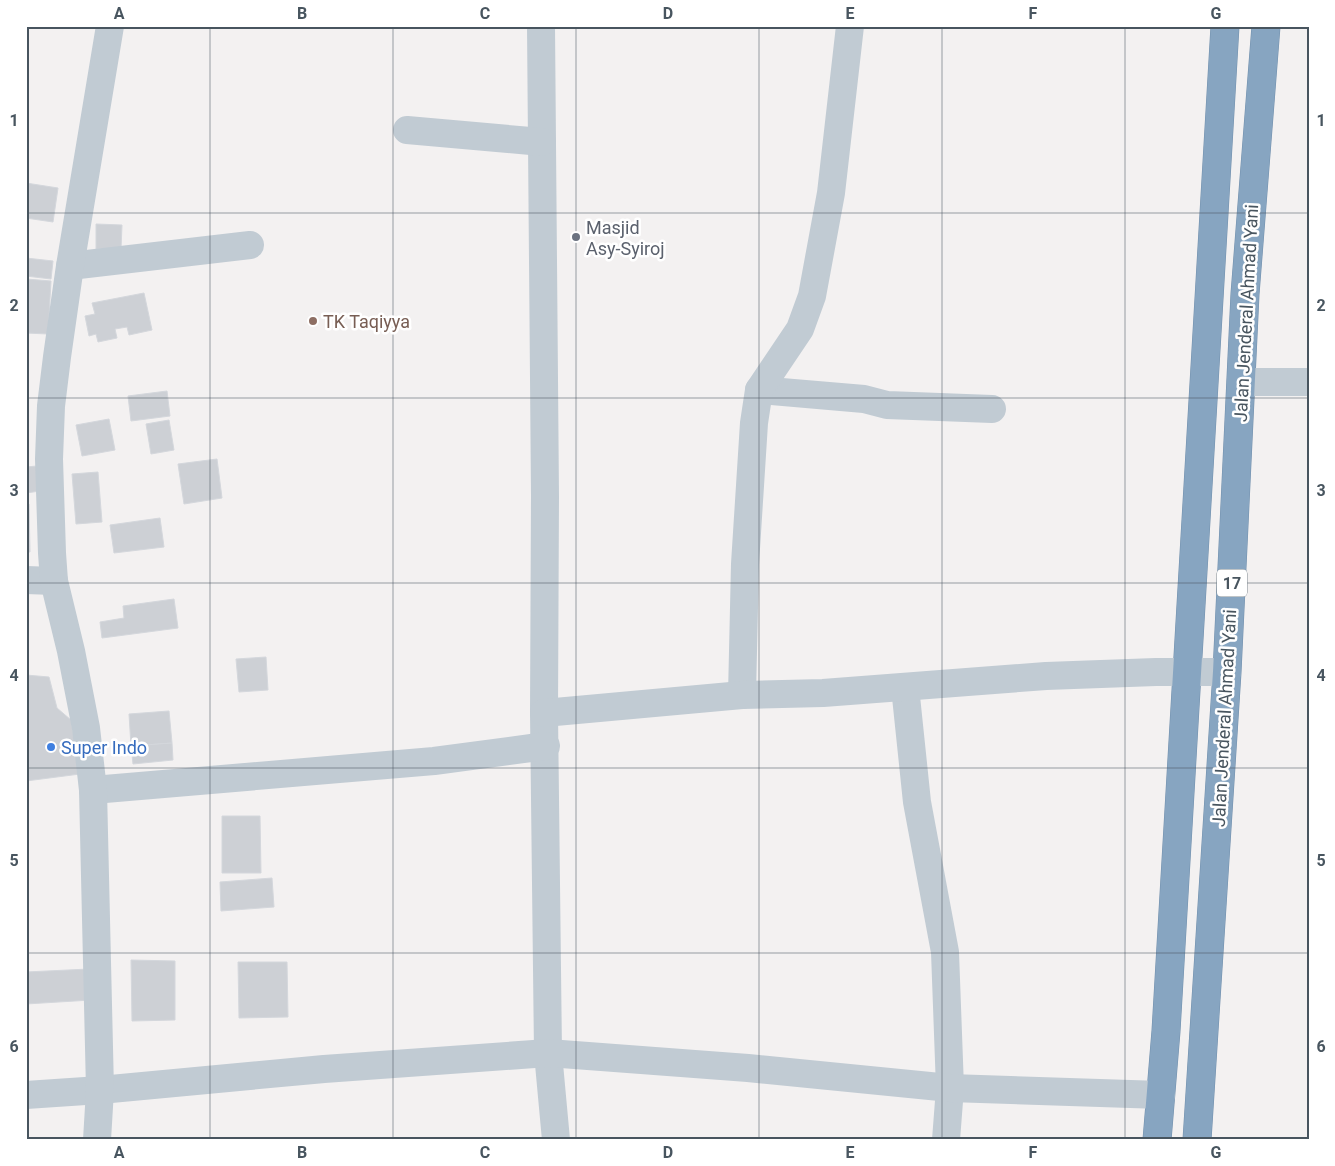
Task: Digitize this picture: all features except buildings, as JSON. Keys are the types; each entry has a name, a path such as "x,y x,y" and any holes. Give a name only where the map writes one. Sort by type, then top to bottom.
{"highway":[{"name":"17","path":"1158,1140 1225,26"},
{"name":"Jalan Jenderal Ahmad Yani","path":"1197,1140 1227,672 1245,294 1266,26"}],"street":[{"path":"97,1140 100,1090 94,790 86,728 75,670 54,581 49,468 51,406 70,266 110,26"},
{"path":"541,26 546,496 544,713 546,746 548,1052 556,1140"},
{"path":"742,695 745,564 754,423 759,390 800,329 812,296 831,193 850,26"},
{"path":"407,130 542,142"},
{"path":"70,266 250,245"},
{"path":"1242,382 1309,382"},
{"path":"759,390 864,399 887,405 992,409"},
{"path":"26,580 54,581"},
{"path":"544,713 742,695 823,693 1046,676 1156,672 1227,672"},
{"path":"905,687 917,802 945,952 950,1088 946,1140"},
{"path":"94,790 434,761 546,746"},
{"path":"26,1095 548,1052 748,1068 950,1088 1161,1095"}],"place":[{"name":"Masjid Asy-Syiroj","path":"576,237"},
{"name":"TK Taqiyya","path":"313,321"},
{"name":"Super Indo","path":"51,747"}]}
